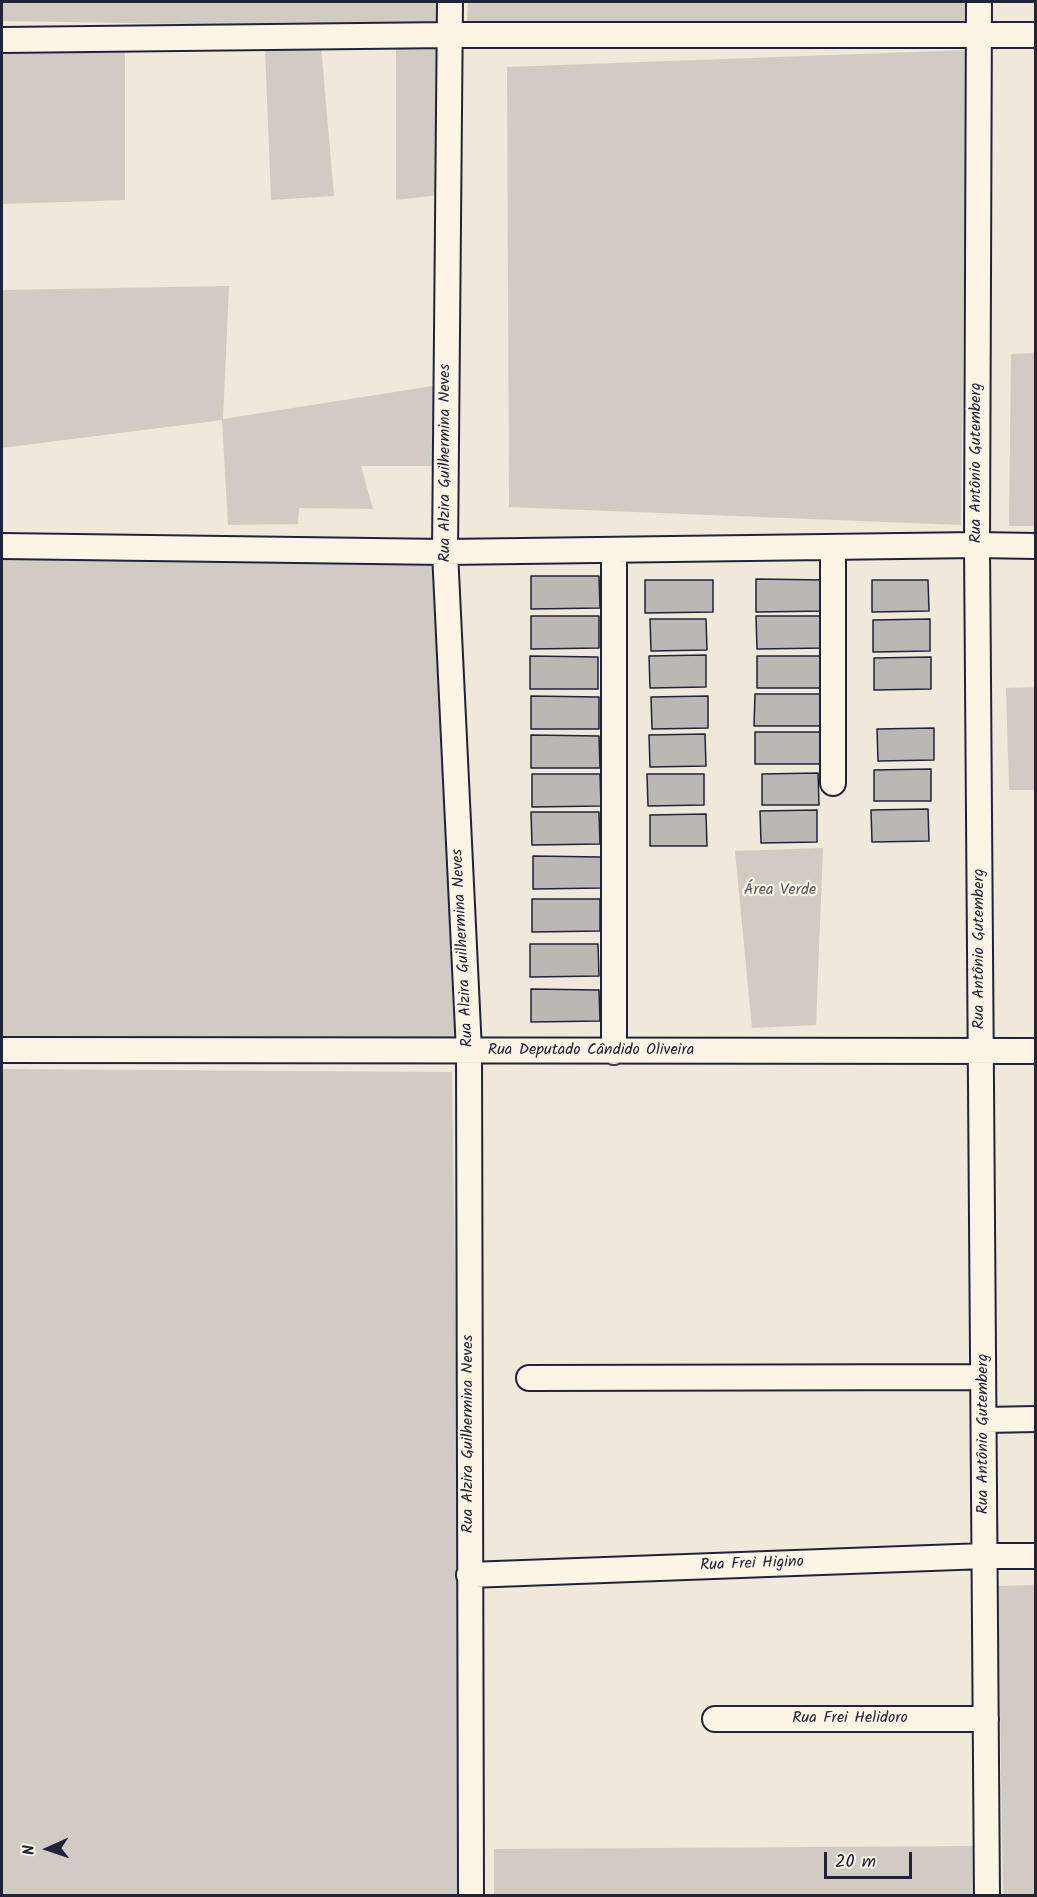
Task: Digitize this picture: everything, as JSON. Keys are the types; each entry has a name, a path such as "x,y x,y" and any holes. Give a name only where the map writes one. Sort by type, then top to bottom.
{"street":[{"name":"Rua Alzira Guilhermina Neves","path":"450,2 445,552 469,1051 471,1896"},
{"name":"Rua Antônio Gutemberg","path":"979,2 977,545 987,1896"},
{"path":"2,40 449,35 1035,35"},
{"path":"2,546 445,552 1035,546"},
{"path":"833,547 833,783"},
{"path":"614,550 614,1052"},
{"name":"Rua Deputado Cândido Oliveira","path":"2,1050 1035,1051"},
{"path":"529,1378 984,1377"},
{"path":"984,1420 1035,1419"},
{"name":"Rua Frei Higino","path":"469,1575 1035,1556"},
{"name":"Rua Frei Helidoro","path":"715,1719 986,1719"}],"green space":[{"path":"2,2 440,2 440,28 2,21"},
{"path":"468,2 966,2 966,23 467,21"},
{"path":"396,44 441,47 448,194 396,200"},
{"path":"321,46 334,196 271,200 265,48"},
{"path":"125,48 125,200 2,204 2,53"},
{"path":"967,50 961,525 509,507 507,67"},
{"path":"229,286 223,419 439,385 439,466 361,466 373,509 299,508 298,524 228,525 222,420 2,448 2,290"},
{"path":"1035,353 1035,526 1009,526 1011,354"},
{"path":"2,558 432,564 458,1042 2,1041"},
{"path":"1035,687 1035,790 1009,790 1006,688"},
{"name":"Área Verde","path":"823,848 816,1025 752,1028 735,851"},
{"path":"2,1069 452,1072 464,1895 2,1896"},
{"path":"1035,1585 1035,1895 1003,1895 998,1586"},
{"path":"979,1846 979,1895 494,1896 494,1849"}],"building":[{"path":"531,576 599,576 600,608 531,609"},
{"path":"756,579 825,580 825,611 756,612"},
{"path":"645,580 713,580 713,612 645,613"},
{"path":"872,580 928,580 929,611 872,612"},
{"path":"531,616 599,616 599,648 531,649"},
{"path":"756,616 825,616 825,648 757,649"},
{"path":"650,619 706,619 707,650 651,651"},
{"path":"930,619 930,651 873,652 873,620"},
{"path":"706,655 706,687 650,688 649,656"},
{"path":"530,656 598,657 598,689 530,689"},
{"path":"757,656 825,656 825,688 757,688"},
{"path":"931,657 931,689 874,690 874,658"},
{"path":"755,694 822,694 823,726 754,726"},
{"path":"531,696 599,697 599,729 531,729"},
{"path":"708,696 708,728 652,729 651,697"},
{"path":"934,728 934,760 878,761 877,729"},
{"path":"755,732 823,732 824,764 755,764"},
{"path":"705,734 706,766 650,767 649,735"},
{"path":"531,735 599,736 600,768 531,768"},
{"path":"931,769 931,801 874,801 874,770"},
{"path":"818,773 819,805 762,805 762,774"},
{"path":"532,774 600,774 601,806 532,807"},
{"path":"647,774 704,774 704,805 648,806"},
{"path":"928,809 929,841 872,842 871,810"},
{"path":"817,810 817,842 761,843 760,811"},
{"path":"531,812 599,812 600,844 532,845"},
{"path":"706,814 707,846 650,846 650,815"},
{"path":"533,856 601,857 601,888 533,889"},
{"path":"532,899 600,899 600,931 532,932"},
{"path":"530,944 598,944 599,976 530,977"},
{"path":"531,989 599,990 600,1021 531,1022"}]}
